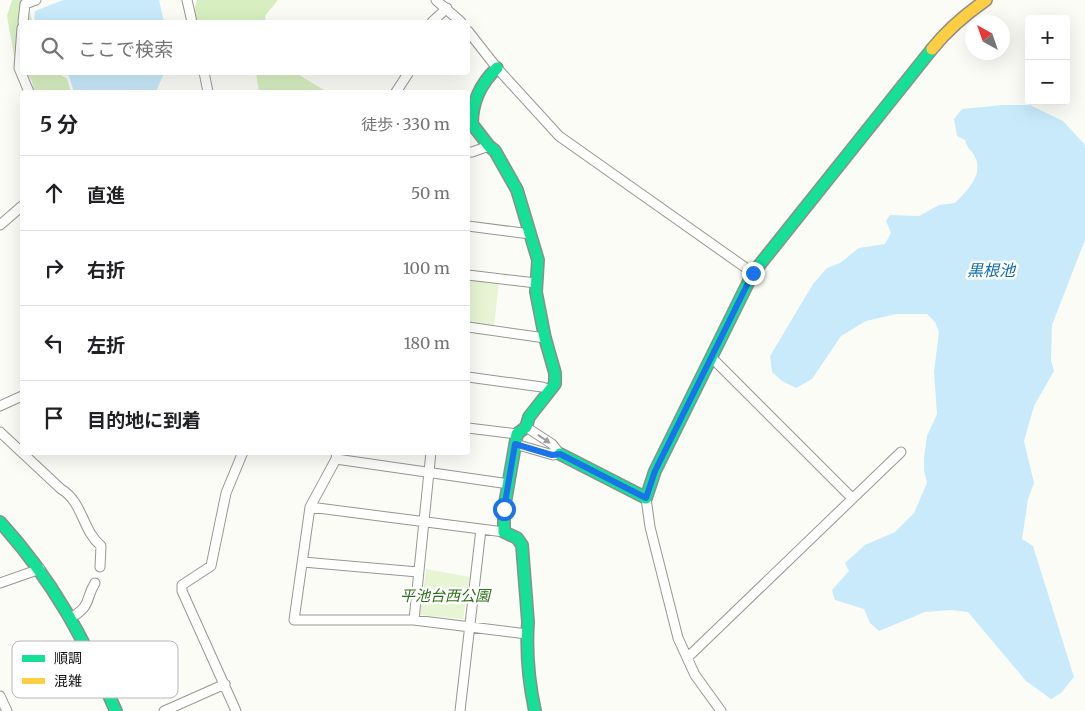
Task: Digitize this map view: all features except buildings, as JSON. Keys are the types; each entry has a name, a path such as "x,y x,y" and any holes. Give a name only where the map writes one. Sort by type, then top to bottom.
{"street":[{"path":"23,20 25,4 36,0"},
{"path":"187,0 192,20"},
{"path":"436,0 459,20"},
{"path":"721,711 695,676 678,638 650,527 646,498 655,471 753,273 945,33 986,0"},
{"path":"434,20 447,8"},
{"path":"470,34 497,68 559,136 753,273"},
{"path":"20,52 20,67"},
{"path":"497,68 475,100 472,124 495,151 517,190 538,260 536,292 545,338 555,373 555,384 529,417 526,426 516,439 504,509 504,532"},
{"path":"23,75 27,90"},
{"path":"205,75 208,90"},
{"path":"397,90 408,75"},
{"path":"470,152 489,146"},
{"path":"0,225 20,208"},
{"path":"470,226 530,234"},
{"path":"470,276 536,284"},
{"path":"470,327 545,338"},
{"path":"710,357 852,498"},
{"path":"470,377 542,387 550,390"},
{"path":"0,406 20,397"},
{"path":"526,426 552,444 560,454 646,498"},
{"path":"470,428 516,439 552,455 560,454"},
{"path":"0,432 20,451"},
{"path":"687,658 901,452"},
{"path":"25,455 61,489 69,494 76,503 93,538 101,546 100,567"},
{"path":"236,711 192,616 182,591 182,585 211,566 226,493 242,455"},
{"path":"414,620 431,455"},
{"path":"509,484 336,456 310,507 294,620 414,620 527,634"},
{"path":"310,507 504,532 517,538 522,545 528,622 527,634 535,711"},
{"path":"0,522 22,545 40,569 72,617 84,641"},
{"path":"460,711 481,529"},
{"path":"303,562 418,572"},
{"path":"0,582 40,569"},
{"path":"72,617 82,611 87,605 95,584"},
{"path":"164,711 225,684"},
{"path":"0,696 7,711"},
{"path":"110,698 116,711"}],"green space":[{"path":"12,0 25,0 32,20 20,20 20,65 14,56 7,16"},
{"path":"197,0 278,0 265,16 266,20 197,20 194,11"},
{"path":"28,75 60,75 67,79 70,90 34,90 32,81"},
{"path":"256,75 299,75 324,90 259,90"},
{"path":"470,279 499,282 494,326 470,323"},
{"name":"平池台西公園","path":"426,569 470,577 463,619 420,615"}],"water":[{"path":"63,0 159,0 164,20 34,20 35,11"},
{"path":"67,75 163,75 157,90 73,90"},
{"name":"黒根池","path":"1003,105 1030,105 1063,121 1085,145 1085,240 1052,325 1051,360 1054,371 1034,406 1024,441 1034,483 1028,499 1022,539 1033,546 1074,677 1061,693 1051,699 1026,681 968,612 950,610 925,612 879,631 870,623 864,609 835,600 832,590 849,571 845,563 865,545 895,532 914,513 927,483 924,457 927,436 937,414 934,372 939,332 935,322 927,314 896,314 866,321 841,336 812,379 796,388 782,381 772,372 770,356 813,284 827,268 840,263 859,248 885,244 891,233 886,221 890,215 919,216 939,205 955,203 972,183 976,177 977,164 974,154 967,146 965,140 957,136 954,119 962,109"}],"traffic: fast":[{"path":"560,454 646,498 655,471 753,273 932,49"},
{"path":"497,68 478,93 472,116 472,124 495,151 517,190 538,260 536,292 545,338 555,373 555,384 529,417 526,427 517,434 504,509 504,532 517,538 522,545 528,622 528,667 535,711"},
{"path":"0,522 52,588 82,641"},
{"path":"110,698 116,711"}],"traffic: slow":[{"path":"932,49 957,22 986,0"}],"route":[{"path":"504,509 515,444 552,455 560,454 646,498 655,471 753,273"}]}
